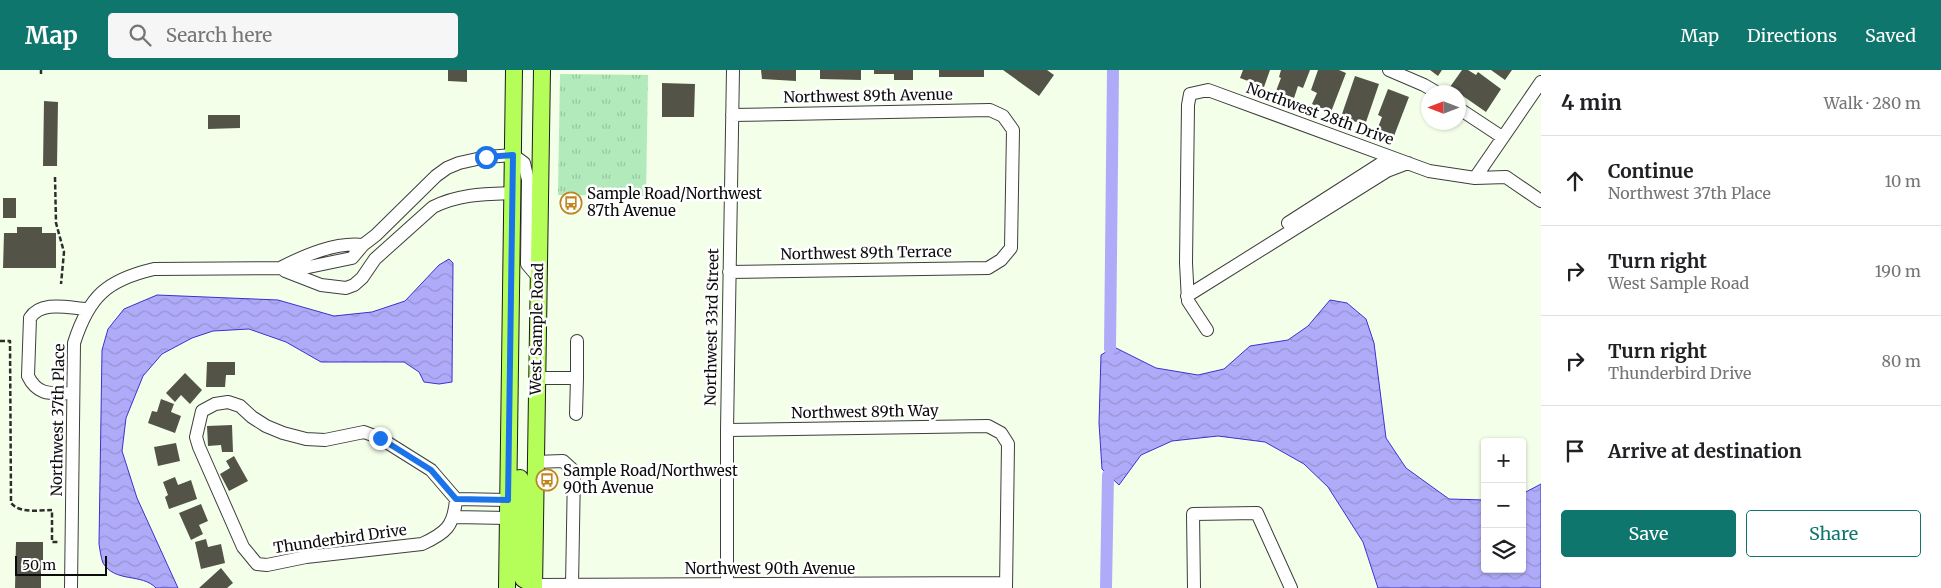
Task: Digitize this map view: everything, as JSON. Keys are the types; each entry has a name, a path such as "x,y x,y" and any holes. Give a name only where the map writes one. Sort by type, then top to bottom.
{"main road":[{"name":"West Sample Road","path":"507,588 514,70"},
{"name":"West Sample Road","path":"534,587 542,70"},
{"path":"510,417 520,453 519,566 524,579 534,587"}],"street":[{"name":"Northwest 33rd Street","path":"727,585 727,430 733,70"},
{"path":"1389,70 1424,85"},
{"path":"1475,178 1541,82"},
{"name":"Northwest 28th Drive","path":"1208,330 1188,301 1187,292 1187,125 1190,94 1208,90 1429,171 1475,178 1506,177 1541,200"},
{"name":"Northwest 89th Avenue","path":"732,115 990,110 1003,116 1013,130 1013,140 1011,248 1001,260"},
{"path":"1466,113 1502,137"},
{"path":"375,259 363,245 376,235 436,176 447,168 470,159 513,155 524,163 528,180 527,264 538,277"},
{"path":"1187,292 1391,157"},
{"path":"1187,292 1387,171 1408,163"},
{"name":"Northwest 37th Place","path":"70,588 74,343 87,309 98,296 112,284 132,274 154,269 278,268 321,285 346,288 362,278 375,259 433,207 445,201 468,195 513,193"},
{"name":"Northwest 37th Place","path":"278,268 300,258 348,244 363,245"},
{"name":"Northwest 89th Terrace","path":"729,272 988,268 1001,260"},
{"path":"73,393 44,392 39,390 28,376 30,318 34,311 40,308 53,306 87,309"},
{"path":"576,414 577,341"},
{"path":"537,378 577,378"},
{"name":"Thunderbird Drive","path":"454,517 448,529 438,537 422,544 306,557 268,565 258,564 243,546 198,447 196,437 202,411 215,404 228,402 240,406 266,426 306,439 325,440 364,432 380,438 431,470 456,499"},
{"name":"Northwest 89th Way","path":"727,430 988,426 1001,433 1008,444 1006,586"},
{"path":"535,462 563,461 574,471 572,586"},
{"path":"508,500 456,499 454,517 508,518"},
{"path":"1194,588 1193,514 1257,513 1291,588"},
{"name":"Northwest 90th Avenue","path":"534,587 727,585 1006,586"}],"path":[{"path":"55,177 56,223 64,252 61,284"},
{"path":"0,341 10,341 11,503 20,509 52,510 52,542 72,542"}],"green space":[{"path":"560,74 648,75 646,196 558,195"}],"water":[{"path":"449,259 453,263 452,382 439,384 424,382 419,372 404,362 321,362 286,342 249,329 213,331 192,338 162,354 143,376 126,418 122,451 137,498 178,588 156,588 150,583 121,576 108,569 103,563 99,544 102,350 108,329 124,309 157,295 278,300 334,316 372,312 405,301 439,265"},
{"path":"1330,300 1347,303 1366,319 1374,343 1386,438 1406,468 1449,499 1481,500 1481,573 1526,573 1526,492 1541,484 1541,588 1378,588 1363,542 1328,487 1304,464 1265,442 1218,436 1172,441 1141,455 1119,485 1102,469 1099,423 1101,355 1114,347 1156,368 1198,375 1224,369 1250,346 1288,340 1308,326"}],"building":[{"path":"448,70 467,70 467,82 448,81"},
{"path":"761,70 796,70 796,81 762,79"},
{"path":"820,70 861,70 861,80 820,79"},
{"path":"874,70 913,70 913,80 894,80 894,74 874,74"},
{"path":"939,70 984,70 984,77 939,77"},
{"path":"1003,70 1047,70 1054,75 1039,96"},
{"path":"1243,70 1270,70 1264,87 1240,78"},
{"path":"1281,70 1310,70 1303,88 1298,86 1294,98 1276,91 1281,78 1279,77"},
{"path":"1318,70 1339,70 1346,73 1331,112 1312,104 1317,93 1311,90"},
{"path":"1430,70 1442,70 1438,76"},
{"path":"1462,70 1468,70 1476,75 1478,72 1501,89 1486,112 1466,98 1466,85 1451,85"},
{"path":"1491,70 1512,70 1505,80"},
{"path":"1355,76 1379,84 1365,125 1341,117"},
{"path":"662,83 695,84 694,117 662,117"},
{"path":"1388,89 1409,97 1394,136 1377,130 1382,117 1378,115"},
{"path":"44,101 58,102 57,166 43,166"},
{"path":"208,115 240,115 240,128 208,129"},
{"path":"3,198 16,198 16,218 3,218"},
{"path":"17,227 42,227 42,233 56,233 56,268 3,268 4,233 17,233"},
{"path":"207,362 235,362 235,375 226,375 225,387 206,387"},
{"path":"185,373 202,390 190,404 181,395 175,402 166,393"},
{"path":"161,399 174,404 171,412 181,416 175,433 148,423 152,411 157,412"},
{"path":"232,425 233,452 222,452 221,445 208,446 207,426"},
{"path":"176,443 180,461 158,466 154,447"},
{"path":"234,456 248,481 229,491 220,474 230,468 226,461"},
{"path":"175,477 178,485 191,480 197,499 169,509 165,497 168,495 163,482"},
{"path":"201,504 208,521 199,525 203,534 191,540 179,513"},
{"path":"206,539 208,547 221,544 225,563 201,569 195,542"},
{"path":"16,542 43,542 41,588 15,588"},
{"path":"221,568 233,583 227,588 199,588"}],"waterway":[{"path":"1110,349 1113,70"},
{"path":"1106,588 1108,475"}],"place":[{"name":"Sample Road/Northwest 87th Avenue","path":"571,203"},
{"name":"Sample Road/Northwest 90th Avenue","path":"547,480"}],"route":[{"path":"380,438 431,470 456,499 508,500 513,155 486,157"}]}
